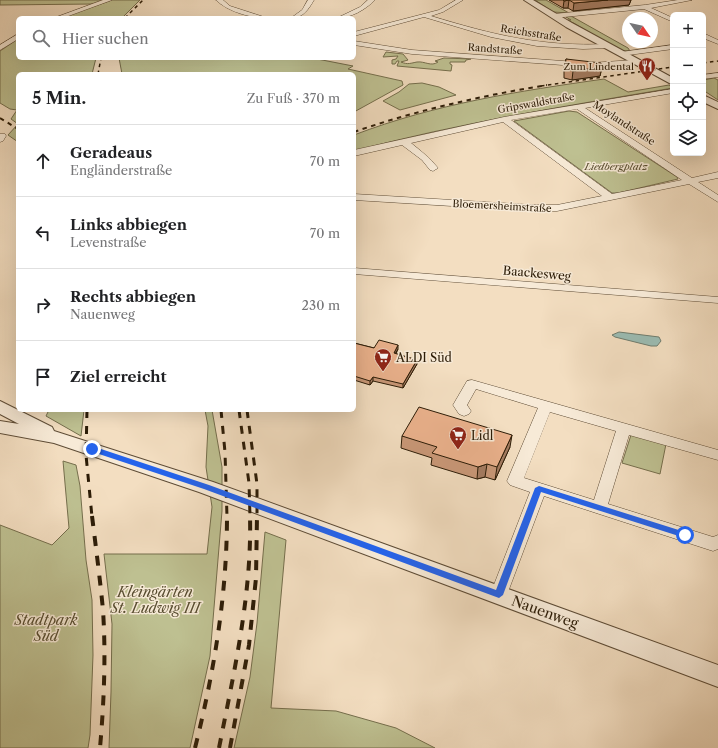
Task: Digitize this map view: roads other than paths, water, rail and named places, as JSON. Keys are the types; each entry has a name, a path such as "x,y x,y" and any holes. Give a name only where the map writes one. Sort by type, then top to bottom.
{"street":[{"path":"63,16 109,0"},
{"path":"219,0 228,7 257,16"},
{"path":"297,16 304,11 311,0"},
{"path":"344,16 362,8 372,0"},
{"path":"356,34 445,12 460,0"},
{"path":"528,0 634,62 670,80"},
{"path":"657,0 665,4"},
{"path":"554,16 645,7 689,0"},
{"path":"645,7 670,19"},
{"name":"Reichsstraße","path":"426,16 500,38 546,46 568,48 608,46"},
{"path":"453,24 467,20"},
{"path":"706,36 718,42"},
{"path":"0,48 16,37"},
{"path":"706,43 718,42"},
{"name":"Randstraße","path":"356,43 418,53 590,65 634,62"},
{"path":"621,54 670,47"},
{"path":"706,77 717,76"},
{"name":"Gripswaldstraße","path":"356,153 504,119 670,91"},
{"path":"706,100 718,106"},
{"name":"Moylandstraße","path":"578,106 692,180 718,199"},
{"path":"504,119 611,198"},
{"path":"403,141 425,158 433,168"},
{"name":"Bloemersheimstraße","path":"356,197 557,208 718,175"},
{"name":"Baackesweg","path":"356,271 718,300"},
{"path":"464,411 460,405 472,384 718,455"},
{"path":"546,406 515,481 713,544 718,542"},
{"name":"Nauenweg","path":"0,407 56,436"},
{"name":"Nauenweg","path":"0,427 56,436 206,487 718,676"},
{"path":"599,507 624,428"},
{"path":"499,595 539,488"}],"water":[{"path":"619,332 659,337 661,341 657,346 651,346 612,335"}],"railway":[{"path":"127,16 143,0"},
{"path":"98,72 101,60"},
{"path":"706,63 718,61"},
{"path":"544,86 670,67"},
{"path":"356,131 449,104 544,86"},
{"path":"0,118 16,128"},
{"path":"87,412 86,455 92,517"},
{"path":"221,412 225,452 227,516"},
{"path":"239,412 249,483 250,517"},
{"path":"247,412 257,484 257,516"},
{"path":"92,516 104,627 103,714 100,748"},
{"path":"195,748 208,691 218,633 225,575 227,516"},
{"path":"230,748 249,645 256,578 257,516"},
{"path":"219,748 236,662 245,604 250,545 250,517"}],"place":[{"name":"Zum Lindental","path":"647,81"},
{"name":"ALDI Süd","path":"383,372"},
{"name":"Lidl","path":"458,450"}],"park label":[{"name":"Liedbergplatz","path":"616,166"},
{"name":"Kleingärten St. Ludwig III","path":"155,600"},
{"name":"Stadtpark Süd","path":"46,628"}]}
